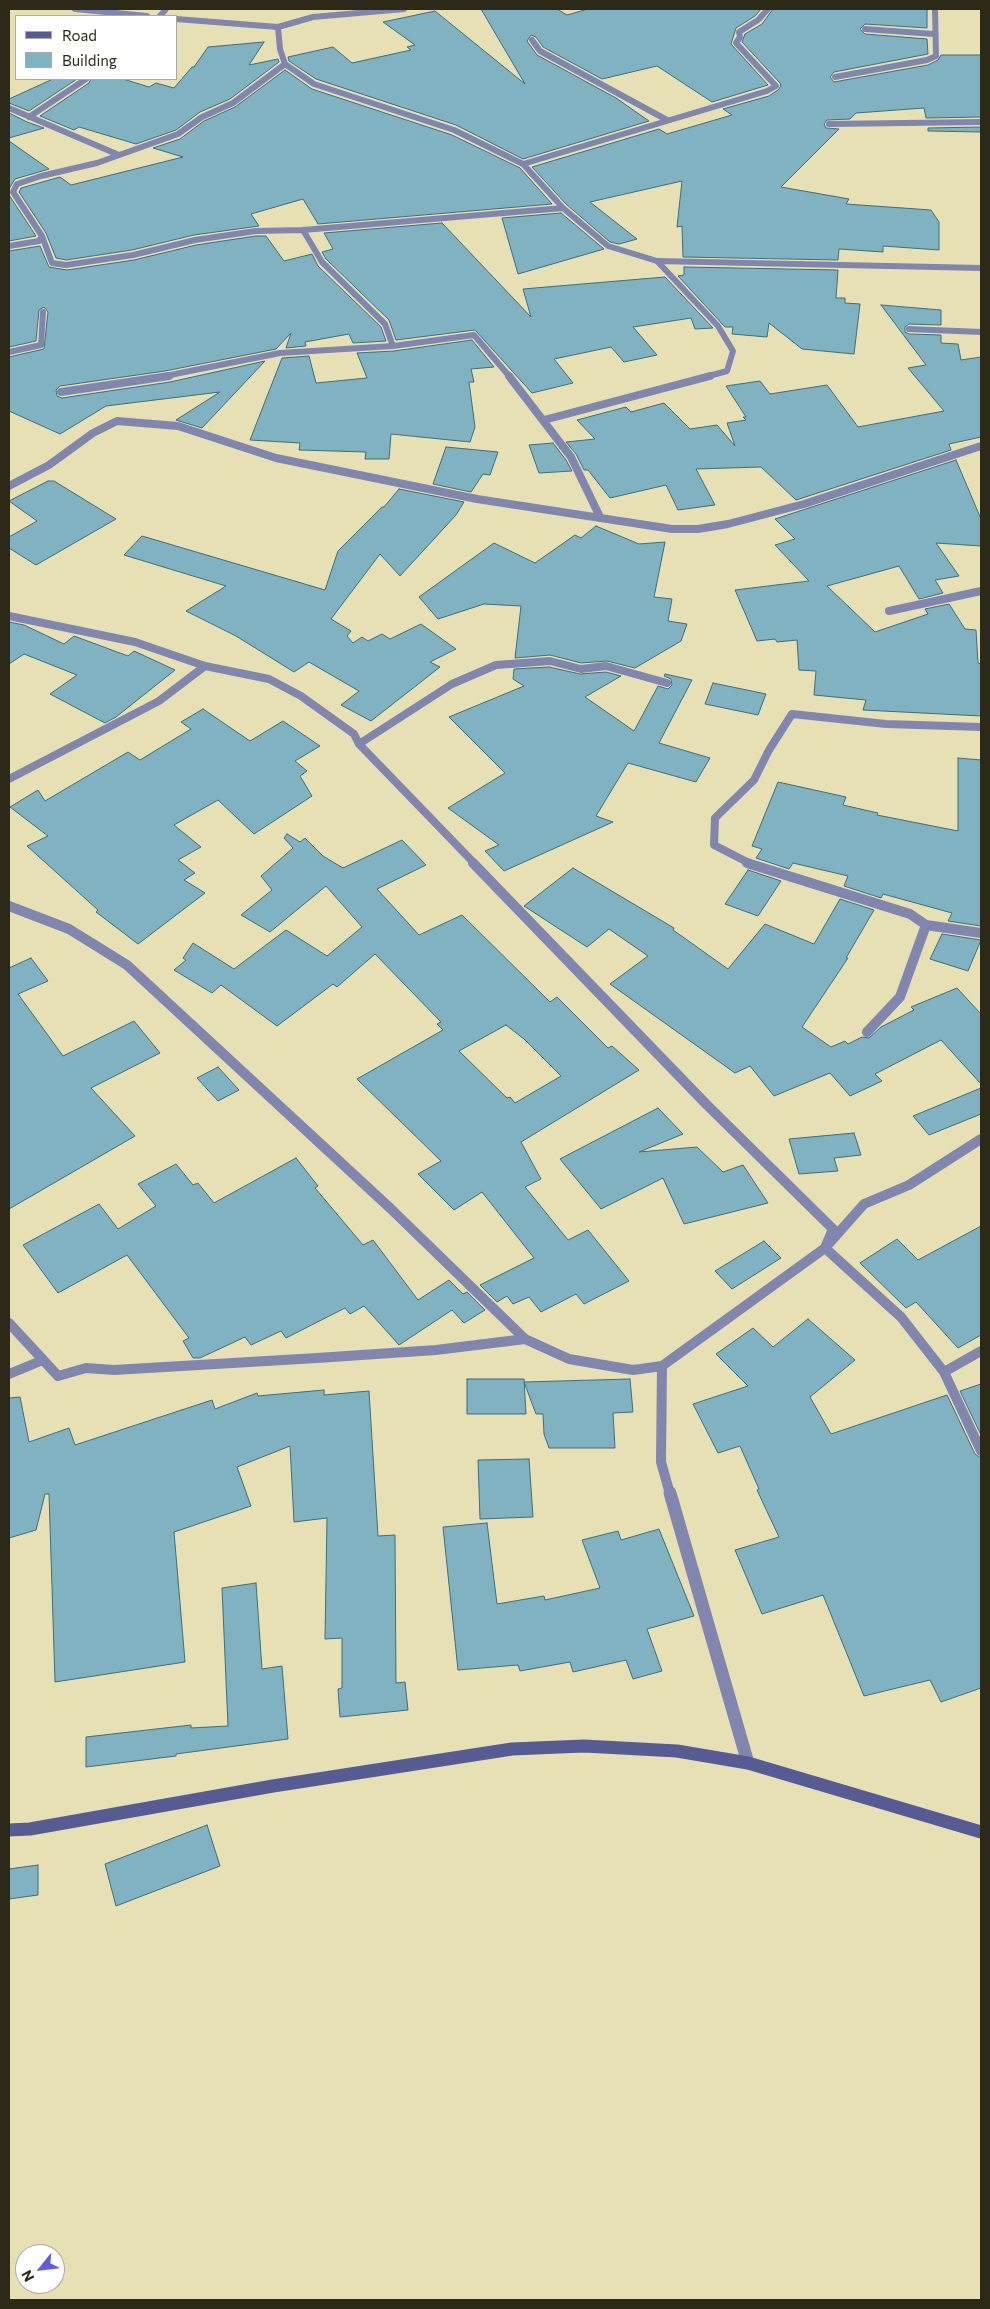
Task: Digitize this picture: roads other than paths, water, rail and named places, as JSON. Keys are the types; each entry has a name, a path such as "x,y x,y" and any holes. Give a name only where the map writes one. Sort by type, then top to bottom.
{"street":[{"path":"75,9 137,15"},
{"path":"312,18 319,9"},
{"path":"178,19 278,27 312,18 404,9"},
{"path":"523,164 767,91 776,86 736,43 740,37 739,32 758,20 768,9"},
{"path":"835,77 927,60 936,56 937,50 934,34 935,9"},
{"path":"278,27 280,49 285,64 314,84 454,130 523,164 563,208 608,246 657,261 981,268"},
{"path":"865,29 934,34"},
{"path":"532,40 540,51 667,120"},
{"path":"285,64 233,103 202,117 178,134 98,163 17,184 13,192 42,236 52,263 66,265 132,256 195,240 256,231 303,230 563,208"},
{"path":"29,117 84,80"},
{"path":"9,108 119,155"},
{"path":"829,124 981,122"},
{"path":"303,230 322,262 385,324 393,346"},
{"path":"9,246 39,241 42,236"},
{"path":"544,420 727,371 732,351 718,326 657,261"},
{"path":"9,352 41,346 43,312"},
{"path":"909,329 981,332"},
{"path":"61,392 186,373 280,353 393,346 474,335 495,357 544,420 570,458 600,517"},
{"path":"9,486 49,465 93,433 117,421 178,426 276,458 477,499 672,529 698,529 728,524 855,488 981,446"},
{"path":"889,611 981,591"},
{"path":"9,616 135,642 205,666 269,679 301,696 354,734 359,744 707,1105 833,1229 825,1248"},
{"path":"359,744 452,684 496,665 550,661 581,669 606,666 666,684"},
{"path":"9,779 160,701 205,666"},
{"path":"981,727 886,724 792,714 769,750 754,780 715,818 714,845 745,862 783,872 910,914 926,925 981,932"},
{"path":"9,906 69,929 127,965 382,1201 524,1339 569,1358 633,1370 662,1366 825,1248 864,1204 909,1185 981,1138"},
{"path":"867,1032 900,997 926,925"},
{"path":"825,1248 901,1317 944,1372 981,1451"},
{"path":"9,1323 58,1376 86,1368 114,1370 316,1358 436,1350 524,1339"},
{"path":"944,1372 981,1351"},
{"path":"9,1374 43,1360"},
{"path":"662,1366 661,1462 748,1763"},
{"path":"9,1830 30,1829 273,1786 512,1749 584,1746 677,1751 748,1763 981,1832"}]}
